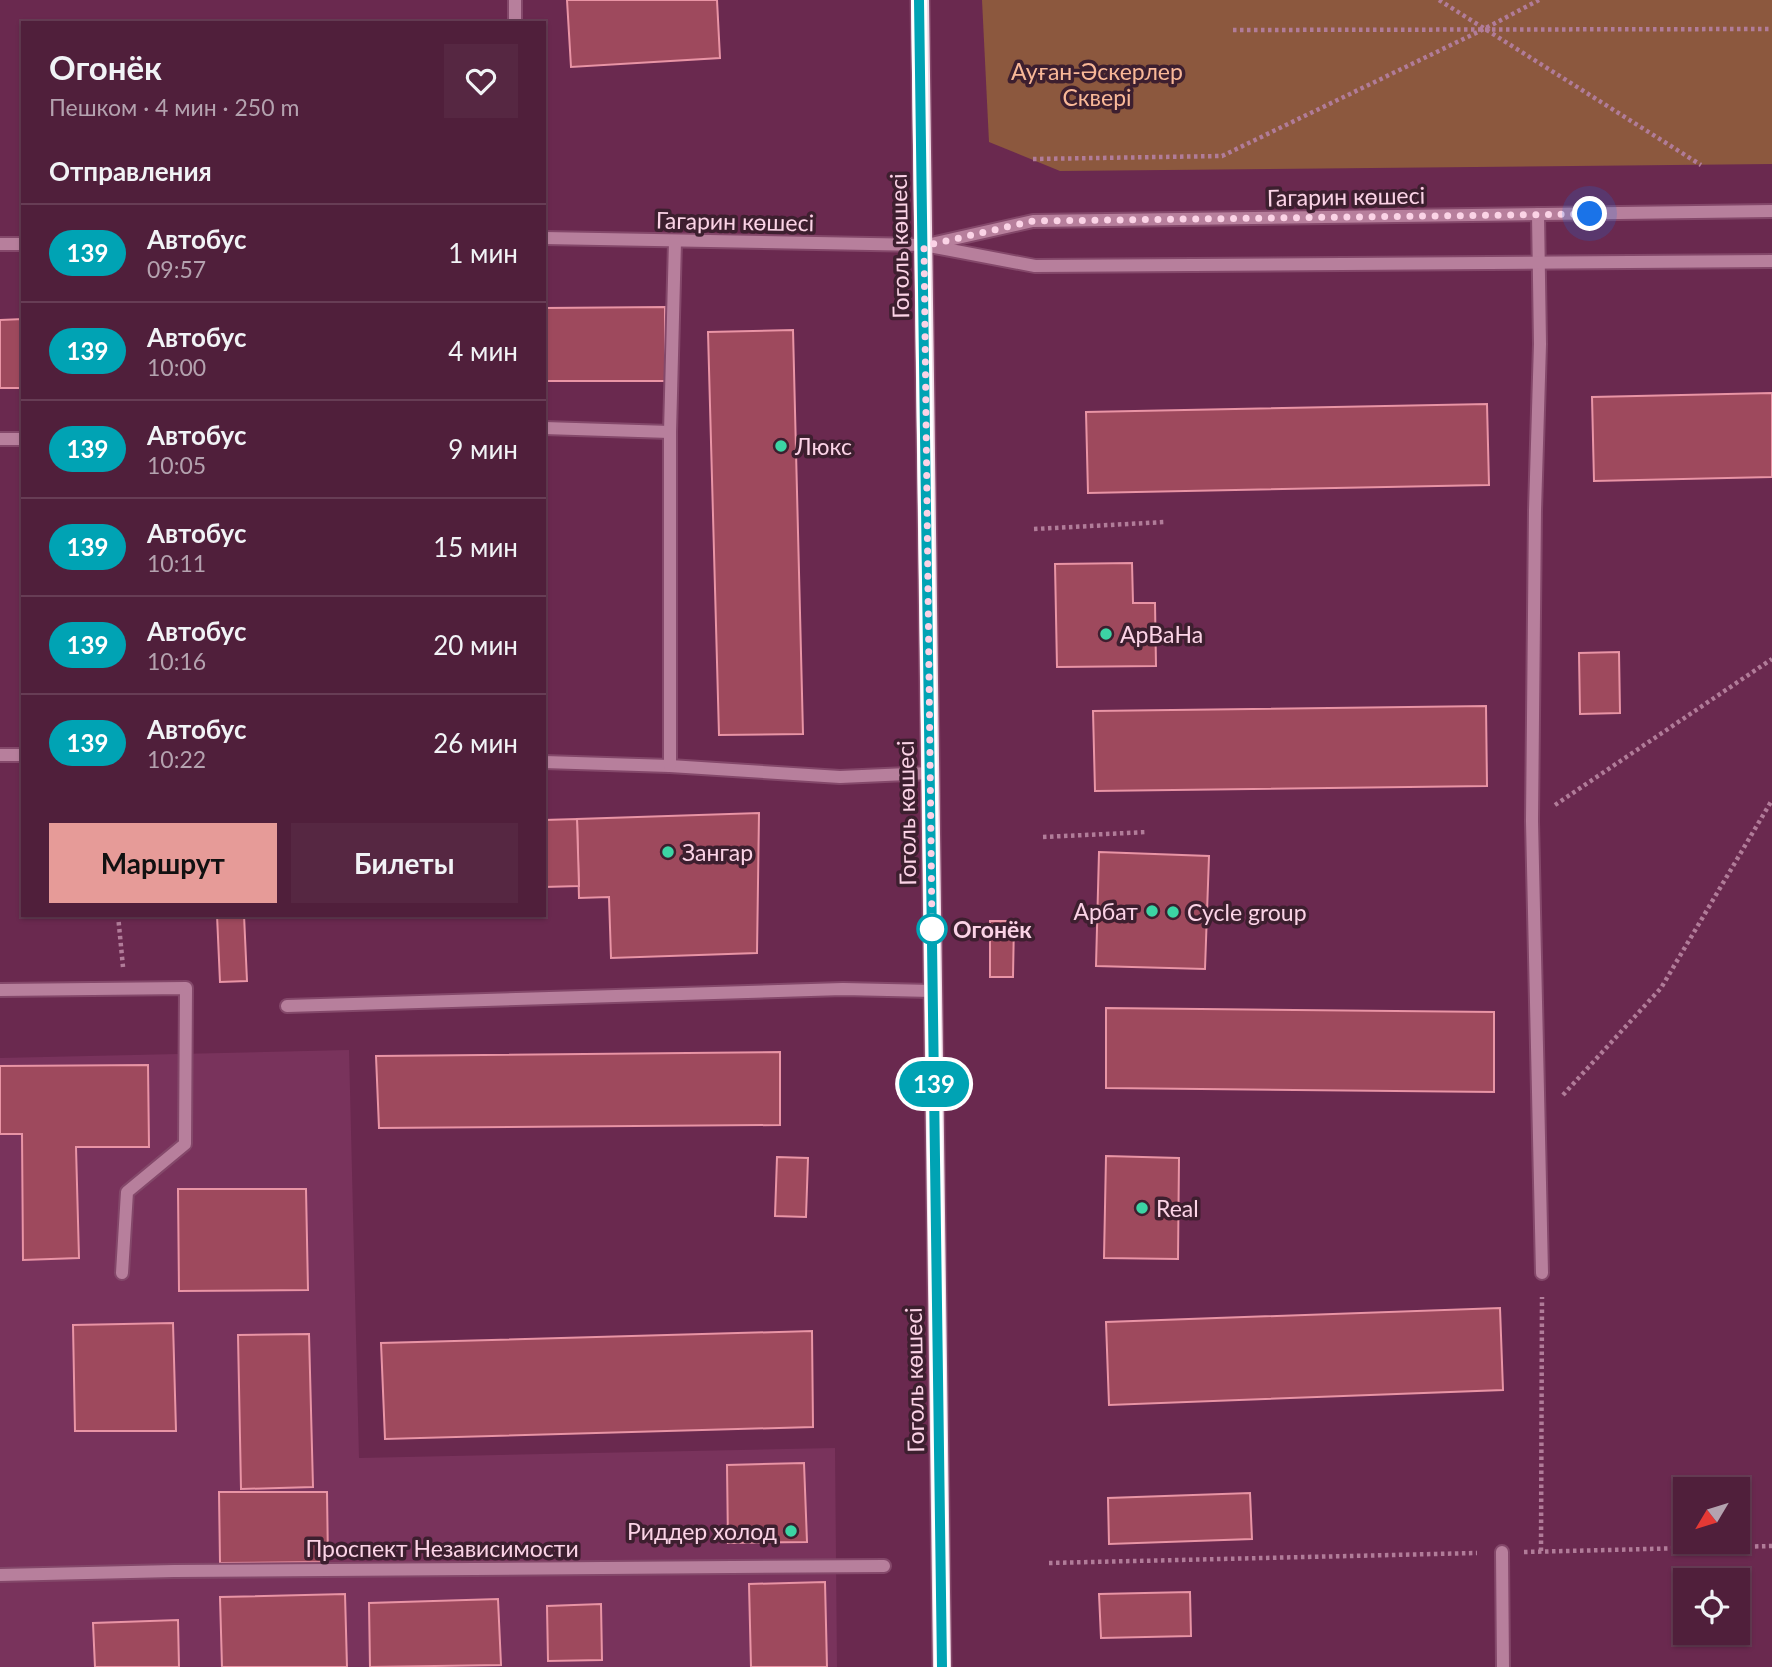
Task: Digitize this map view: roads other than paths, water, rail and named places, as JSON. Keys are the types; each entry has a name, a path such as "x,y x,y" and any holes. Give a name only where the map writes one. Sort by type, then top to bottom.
{"main road":[{"name":"Гоголь көшесі","path":"919,0 942,1667"}],"street":[{"path":"515,0 515,21"},
{"name":"Гагарин көшесі","path":"924,246 1033,221 1772,211"},
{"path":"1538,214 1540,344 1535,510 1532,821 1542,1273"},
{"name":"Гагарин көшесі","path":"546,238 924,246 1035,266 1772,261"},
{"path":"670,766 670,432 675,241"},
{"path":"0,244 21,244"},
{"path":"546,428 670,432"},
{"path":"0,439 21,439"},
{"path":"0,755 21,755"},
{"path":"546,762 670,766 840,777 930,773"},
{"path":"0,990 186,988 185,1144 127,1192 122,1273"},
{"path":"287,1006 842,989 933,991"},
{"path":"1502,1552 1503,1667"},
{"name":"Проспект Независимости","path":"0,1575 884,1566"}],"place":[{"name":"Люкс","path":"781,446"},
{"name":"АрВаНа","path":"1106,634"},
{"name":"Зангар","path":"668,852"},
{"name":"Арбат","path":"1152,911"},
{"name":"Cycle group","path":"1173,912"},
{"name":"Огонёк","path":"932,929"},
{"name":"Real","path":"1142,1208"},
{"name":"Риддер холод","path":"791,1531"}],"park label":[{"name":"Ауған-Әскерлер Сквері","path":"1097,84"}]}
